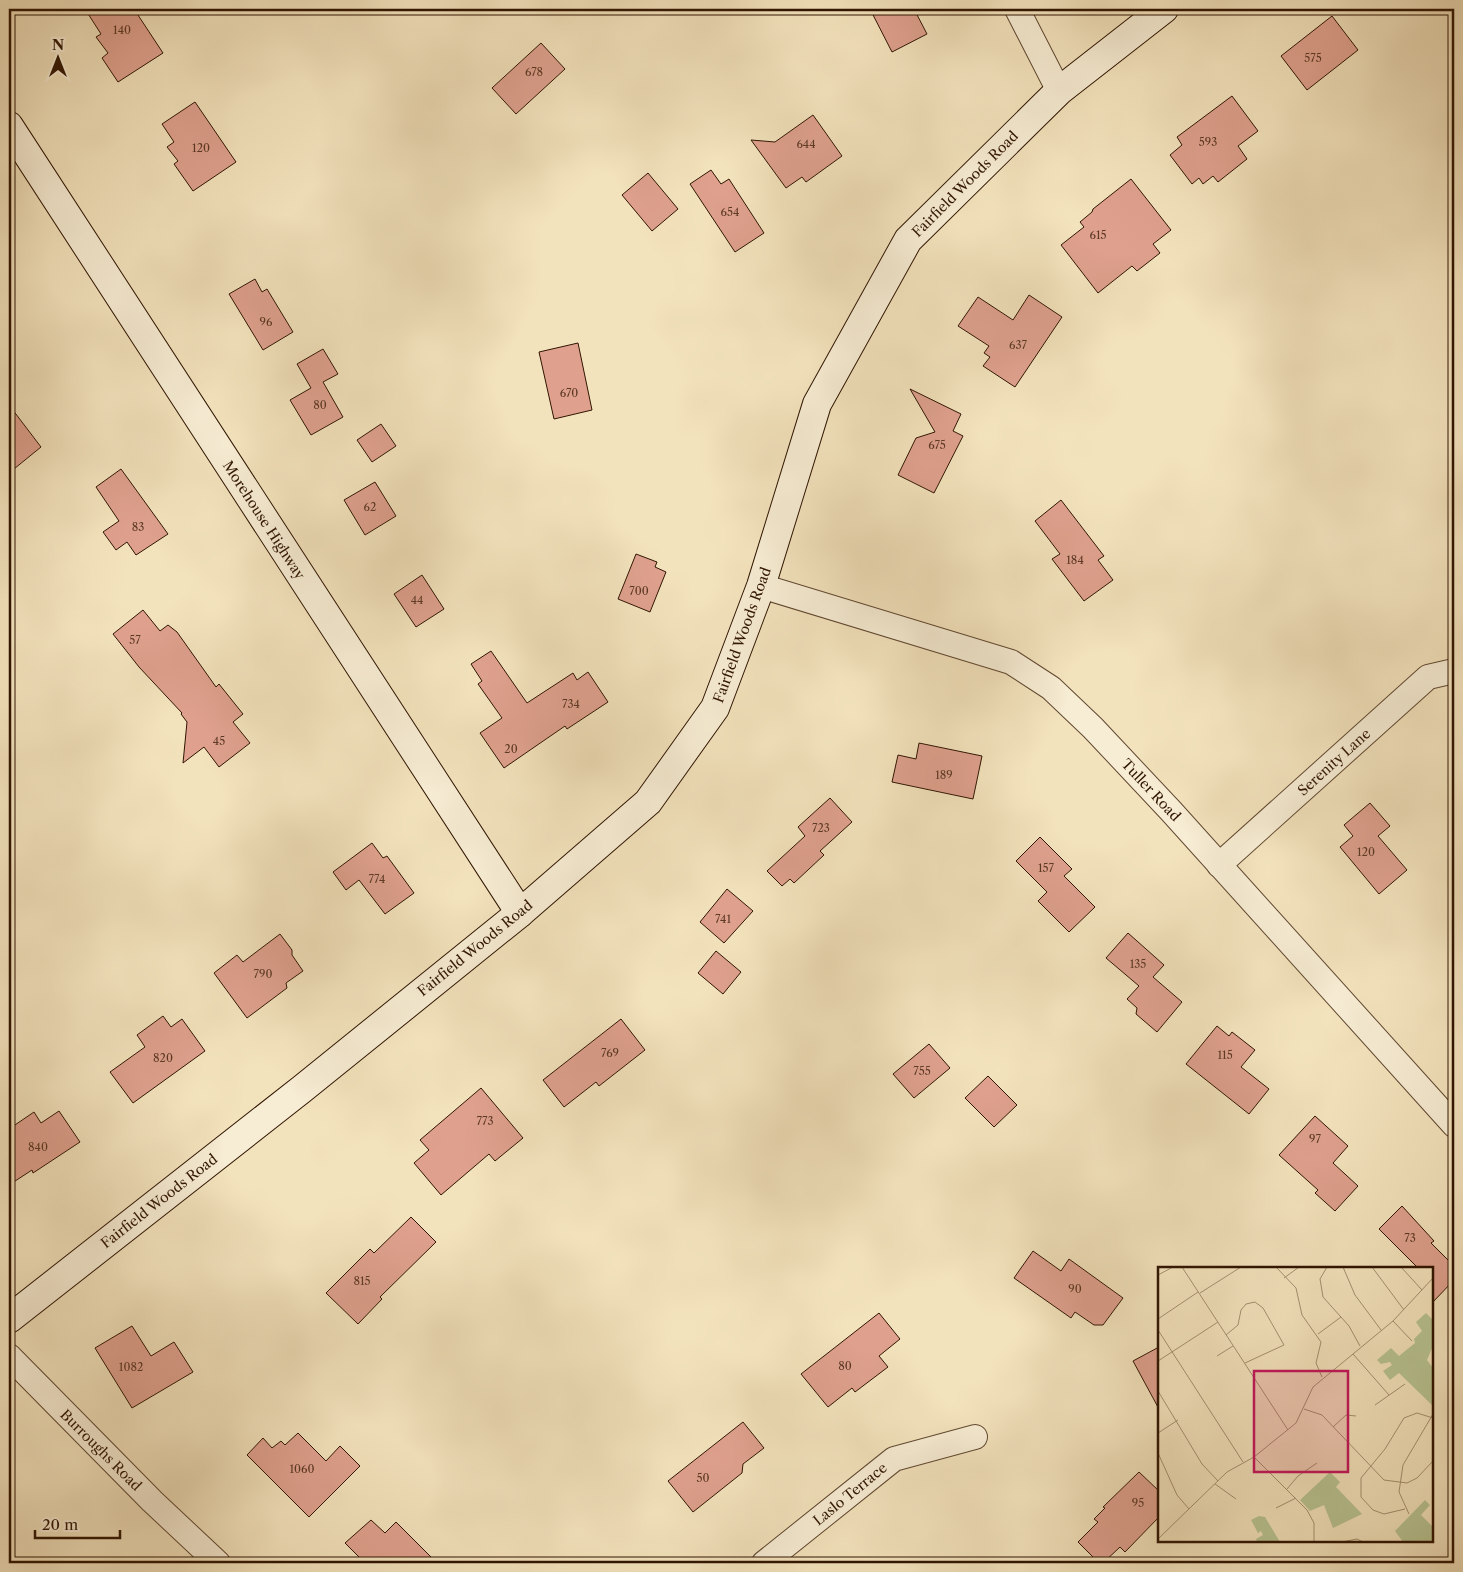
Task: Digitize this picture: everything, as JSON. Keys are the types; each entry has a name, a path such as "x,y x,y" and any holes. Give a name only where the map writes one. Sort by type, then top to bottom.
{"main road":[{"name":"Fairfield Woods Road","path":"9,1319 302,1089 520,912 648,802 715,708 761,586 816,404 908,240 1059,92 1164,9"},
{"name":"Morehouse Highway","path":"9,126 520,912"}],"street":[{"path":"1017,9 1059,92"},
{"name":"Tuller Road","path":"761,586 1011,662 1051,688 1093,728 1454,1125"},
{"name":"Serenity Lane","path":"1220,866 1428,677 1454,670"},
{"name":"Burroughs Road","path":"9,1356 152,1501 218,1563"},
{"name":"Laslo Terrace","path":"764,1563 894,1459 975,1437"}],"building":[{"path":"85,9 134,9 163,53 118,82 102,58 108,53 96,37 101,34"},
{"path":"870,9 914,9 927,34 892,52"},
{"path":"1332,16 1358,50 1307,90 1281,56"},
{"path":"541,43 565,69 516,114 492,88"},
{"path":"1232,96 1258,131 1238,146 1247,159 1218,182 1213,176 1203,184 1199,178 1192,184 1170,155 1182,145 1177,137"},
{"path":"195,102 236,162 193,191 174,164 178,161 167,147 174,142 162,124"},
{"path":"813,115 842,156 806,182 802,177 786,188 751,140 775,142"},
{"path":"711,170 721,184 729,179 764,233 735,252 690,184"},
{"path":"648,173 678,209 652,231 622,195"},
{"path":"1131,179 1171,230 1153,244 1160,253 1137,271 1132,266 1098,293 1061,245 1084,227 1080,222 1093,209"},
{"path":"255,279 262,292 267,289 293,332 263,350 229,294"},
{"path":"1029,295 1062,317 1015,387 983,366 990,357 984,353 989,346 958,326 978,297 1013,320"},
{"path":"578,343 592,410 554,419 539,352"},
{"path":"323,349 338,374 323,382 343,417 311,435 290,400 311,388 297,364"},
{"path":"910,389 961,414 953,431 963,436 934,493 898,475 916,438 935,432"},
{"path":"9,405 41,447 9,473"},
{"path":"381,424 396,446 372,462 357,440"},
{"path":"121,469 168,534 136,555 127,542 116,550 103,532 119,521 96,487"},
{"path":"375,482 396,516 365,535 344,500"},
{"path":"1061,500 1104,556 1098,560 1113,580 1084,601 1052,559 1060,554 1035,521"},
{"path":"636,554 657,562 655,567 666,572 650,612 618,599"},
{"path":"422,575 444,609 416,627 394,594"},
{"path":"143,610 160,631 168,625 177,632 216,687 219,684 243,714 233,722 250,743 219,767 204,747 183,763 187,722 182,713 139,667 113,634"},
{"path":"491,651 527,703 573,673 577,680 588,672 608,702 567,729 565,726 504,768 480,733 502,718 478,684 482,681 471,664"},
{"path":"919,743 982,756 973,799 892,782 898,755 916,759"},
{"path":"830,798 852,822 820,851 824,855 794,883 790,879 782,886 767,871 805,836 798,827"},
{"path":"1370,803 1390,826 1378,836 1407,870 1379,894 1340,847 1353,836 1344,825"},
{"path":"1040,837 1072,869 1064,876 1095,907 1069,932 1038,901 1047,892 1016,861"},
{"path":"372,843 383,858 387,856 414,893 385,914 359,880 346,890 333,872"},
{"path":"727,889 753,911 724,943 700,922"},
{"path":"1128,933 1164,965 1153,977 1182,1002 1157,1032 1136,1014 1137,1008 1127,999 1139,986 1106,958"},
{"path":"280,934 292,950 292,955 303,971 286,983 287,988 247,1018 214,973 237,955 243,962"},
{"path":"716,951 741,972 723,994 698,973"},
{"path":"163,1016 171,1027 182,1019 205,1051 133,1103 110,1072 145,1047 137,1035"},
{"path":"621,1019 645,1050 599,1086 596,1082 564,1107 543,1080"},
{"path":"1217,1026 1229,1036 1232,1032 1255,1050 1241,1067 1269,1089 1249,1114 1186,1064"},
{"path":"929,1044 950,1068 914,1098 893,1074"},
{"path":"988,1076 1017,1105 994,1127 965,1098"},
{"path":"481,1088 523,1138 495,1161 489,1154 441,1195 414,1163 429,1150 420,1140"},
{"path":"59,1111 80,1142 33,1173 32,1170 9,1185 9,1129 34,1112 41,1123"},
{"path":"1315,1116 1348,1146 1333,1163 1358,1186 1335,1211 1315,1193 1318,1190 1279,1155"},
{"path":"1402,1206 1434,1241 1431,1243 1454,1266 1454,1280 1433,1302 1433,1267 1417,1267 1379,1229"},
{"path":"411,1217 436,1242 380,1297 382,1299 358,1324 326,1293 370,1249 374,1253"},
{"path":"1033,1251 1061,1271 1069,1259 1123,1298 1103,1325 1094,1325 1075,1312 1071,1318 1014,1278"},
{"path":"879,1313 900,1339 879,1356 888,1367 855,1392 852,1388 828,1407 801,1374"},
{"path":"132,1326 151,1356 174,1342 193,1372 132,1408 95,1348"},
{"path":"1158,1348 1158,1407 1133,1361"},
{"path":"743,1422 764,1448 743,1464 742,1473 693,1512 668,1481"},
{"path":"298,1433 326,1461 340,1446 360,1466 309,1517 247,1455 263,1438 272,1448 281,1441 285,1445"},
{"path":"1139,1472 1158,1490 1158,1518 1125,1552 1120,1547 1103,1563 1099,1563 1078,1542 1098,1522 1094,1519 1105,1508 1103,1507"},
{"path":"371,1520 385,1533 396,1522 437,1563 365,1563 345,1543"}]}
